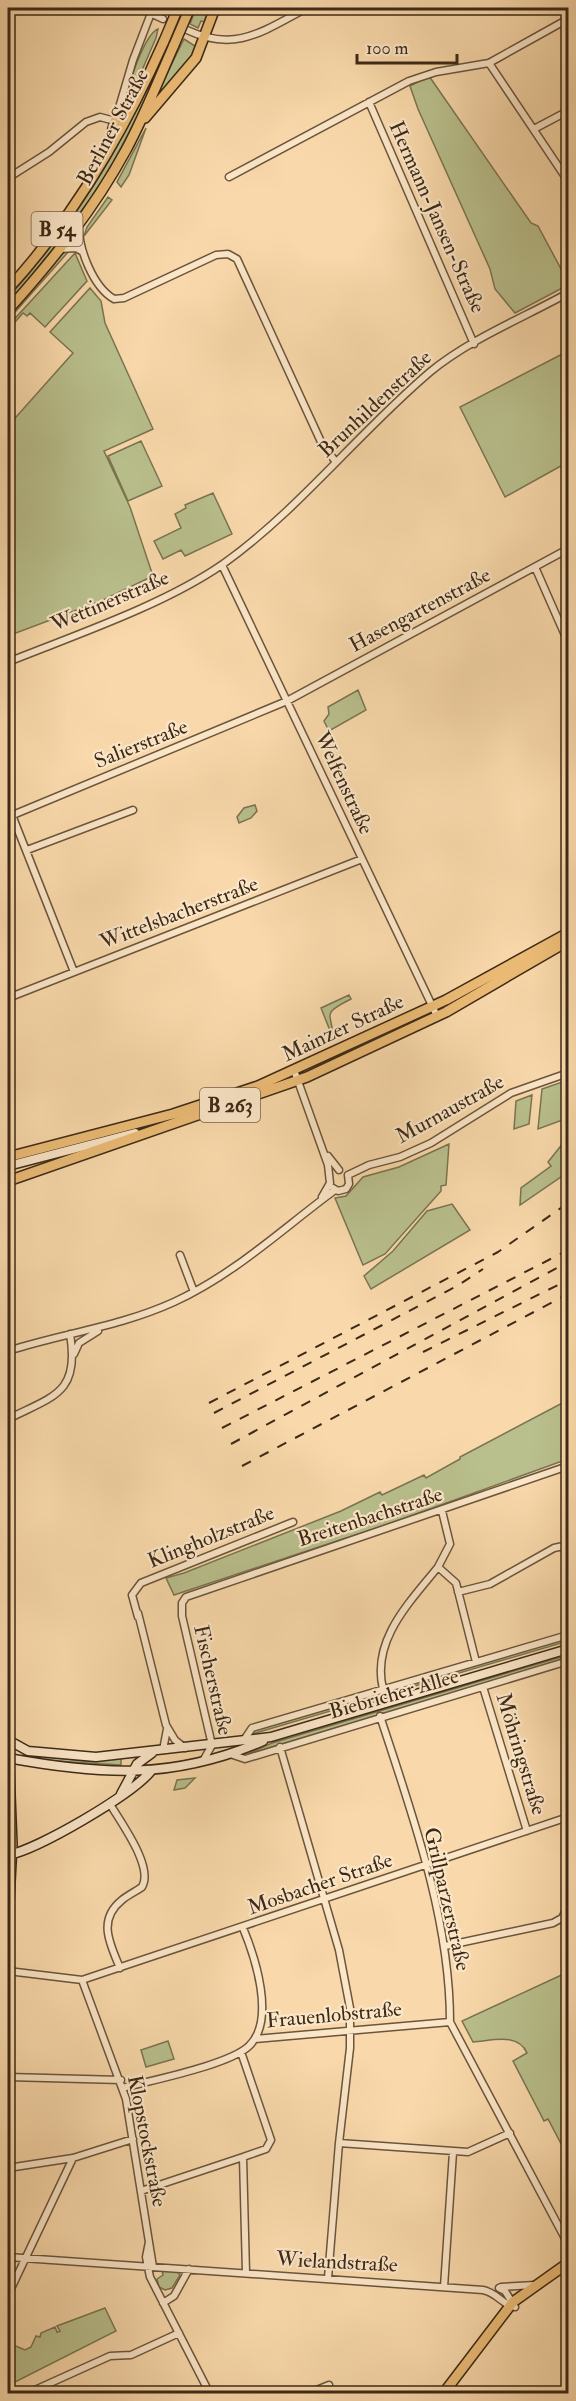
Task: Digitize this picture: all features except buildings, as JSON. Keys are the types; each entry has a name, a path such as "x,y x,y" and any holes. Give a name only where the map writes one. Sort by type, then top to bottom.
{"main road":[{"name":"Berliner Straße","path":"8,289 60,225 102,165 128,120 178,8"},
{"path":"139,124 191,66 206,38 215,8"},
{"name":"Berliner Straße","path":"8,310 79,223 125,152 190,9"},
{"path":"102,165 115,121"},
{"name":"Mainzer Straße","path":"8,1156 121,1129 214,1102 294,1070 411,1016 568,933"},
{"name":"Mainzer Straße","path":"8,1181 317,1072 436,1016 568,941"},
{"name":"Mainzer Straße","path":"8,1166 81,1145 161,1127"},
{"name":"Mainzer Straße","path":"81,1145 121,1129"},
{"name":"Biebricher Allee","path":"8,1758 99,1770 151,1771 200,1764 271,1737 568,1648"},
{"name":"Biebricher Allee","path":"8,1740 26,1750 60,1755 105,1756 156,1752 271,1737"},
{"path":"8,1746 8,1920"},
{"path":"114,1802 133,1771 156,1752"},
{"path":"9,1854 27,1849 114,1802 138,1785 151,1771 144,1764 156,1752"},
{"path":"512,2305 568,2263"},
{"path":"443,2394 512,2305 535,2285 545,2280"}],"street":[{"path":"187,30 206,38 223,40 250,36 307,8"},
{"path":"8,178 49,152 86,122 100,117 115,121 133,60 152,10 164,19"},
{"path":"229,177 426,74 489,63 568,19"},
{"path":"489,63 568,181"},
{"name":"Hermann-Jansen-Straße","path":"369,102 474,344"},
{"path":"534,129 568,111"},
{"path":"79,223 83,252 103,290 114,299 124,298 216,255 225,253 235,257 322,444 336,462"},
{"path":"59,249 73,247 83,252"},
{"name":"Brunhildenstraße","path":"222,565 270,526 431,372 474,344 568,293"},
{"name":"Hasengartenstraße","path":"287,701 568,549"},
{"name":"Wettinerstraße","path":"8,662 164,597 222,565"},
{"name":"Welfenstraße","path":"222,565 436,1016"},
{"path":"535,567 568,642"},
{"name":"Salierstraße","path":"10,816 287,701"},
{"path":"27,850 134,810"},
{"path":"10,816 27,850 74,972"},
{"name":"Wittelsbacherstraße","path":"8,998 362,859"},
{"path":"294,1070 326,1154 330,1183 320,1200"},
{"name":"Murnaustraße","path":"348,1175 431,1143 511,1093 568,1073"},
{"path":"8,1351 70,1334 101,1329 149,1312 194,1292 260,1250 320,1200 335,1190 346,1189 349,1184 348,1175 339,1170 326,1154"},
{"path":"330,1175 339,1170"},
{"path":"330,1183 335,1190"},
{"path":"180,1255 194,1292"},
{"path":"72,1359 79,1343 101,1329"},
{"path":"8,1419 62,1390 71,1377 70,1334"},
{"name":"Breitenbachstraße","path":"183,1600 193,1593 442,1511 568,1466"},
{"path":"383,1689 380,1666 391,1628 438,1567 450,1544 442,1511"},
{"name":"Klingholzstraße","path":"156,1752 167,1737 166,1725 138,1617 136,1597 141,1583 293,1522"},
{"path":"458,1592 490,1584 554,1548 568,1545"},
{"path":"438,1567 456,1583 476,1662"},
{"name":"Fischerstraße","path":"183,1600 182,1616 212,1745 211,1751 200,1764"},
{"name":"Biebricher Allee","path":"244,1740 252,1728 568,1635"},
{"name":"Biebricher Allee","path":"230,1754 243,1759 568,1660"},
{"name":"Möhringstraße","path":"483,1687 527,1831"},
{"name":"Grillparzerstraße","path":"380,1716 425,1865 445,1946 450,2022 568,2244"},
{"name":"Klingholzstraße","path":"166,1725 175,1740 186,1748"},
{"path":"280,1748 345,1974 350,2030 328,2278"},
{"path":"114,1802 140,1856 145,1873 142,1887 118,1903 107,1923 106,1935 120,1968"},
{"name":"Mosbacher Straße","path":"82,1980 243,1928 568,1817"},
{"path":"445,1946 554,1923 560,1920 568,1905"},
{"path":"243,1928 255,1961 261,1989 261,2016 255,2039"},
{"path":"8,1971 82,1980"},
{"name":"Klopstockstraße","path":"82,1980 123,2088 134,2139 149,2242 150,2266 163,2303 210,2394"},
{"name":"Frauenlobstraße","path":"123,2088 184,2072 241,2052 255,2039 450,2022"},
{"path":"141,2191 266,2150 271,2140 241,2052"},
{"path":"8,2077 121,2080"},
{"path":"339,2142 472,2152 510,2133"},
{"path":"8,2168 73,2158 134,2139"},
{"path":"444,2286 453,2152"},
{"path":"243,2157 246,2273"},
{"path":"8,2295 22,2259 73,2158"},
{"name":"Wielandstraße","path":"8,2257 444,2286 494,2293 512,2305"},
{"path":"163,2303 174,2296 189,2269"},
{"name":"Wielandstraße","path":"483,2290 535,2285"},
{"path":"498,2288 505,2291 512,2305"},
{"path":"26,2394 110,2356 131,2355 179,2333"},
{"path":"307,2394 329,2385"}],"green space":[{"path":"196,8 212,8 207,23 201,21 198,28 190,24"},
{"path":"158,29 120,121 128,87 139,57 152,34"},
{"path":"169,39 172,40 145,99 105,176 63,237 8,303 8,298 58,237 100,176 135,111"},
{"path":"184,39 198,48 151,106"},
{"path":"429,76 531,223 538,226 568,282 568,285 515,313 495,289 490,269 418,109 410,86"},
{"path":"146,128 129,175 121,187 117,182"},
{"path":"108,197 112,200 84,236 87,227"},
{"path":"69,251 8,320 8,316 63,253"},
{"path":"75,253 87,281 45,327 30,313 27,316 23,313 8,330 8,326"},
{"path":"90,288 101,301 105,323 153,429 104,451 130,507 153,576 101,601 8,636 8,426 73,353 50,332"},
{"path":"568,351 568,462 505,497 460,407"},
{"path":"141,441 162,486 128,501 108,456"},
{"path":"213,493 232,534 185,556 181,550 163,559 154,541 181,528 175,514 186,508 185,505"},
{"path":"358,690 366,710 329,731 324,721 329,714 328,707"},
{"path":"255,805 257,811 251,818 239,823 237,817 244,808"},
{"path":"349,995 351,999 331,1012 333,1038 321,1008"},
{"path":"568,1080 568,1118 538,1129 542,1089"},
{"path":"532,1095 529,1124 514,1129 516,1101"},
{"path":"568,1137 568,1172 520,1205 521,1188 551,1166 548,1162"},
{"path":"449,1144 446,1185 441,1186 441,1191 385,1254 363,1265 335,1198 346,1196 363,1177 399,1167"},
{"path":"452,1204 470,1230 371,1289 364,1276 393,1251 427,1211"},
{"path":"568,1400 568,1459 388,1524 174,1595 166,1578 341,1511 380,1492 382,1495 424,1475 426,1478 460,1457"},
{"path":"568,1637 568,1641 249,1735 251,1730"},
{"path":"568,1655 568,1659 241,1757 272,1743"},
{"path":"23,1754 85,1761 121,1758 121,1765 23,1759"},
{"path":"195,1778 185,1788 174,1790 177,1780"},
{"path":"568,1972 568,2157 548,2119 544,2121 513,2061 527,2053 523,2046 503,2039 473,2042 462,2021"},
{"path":"168,2041 174,2059 146,2067 141,2050"},
{"path":"162,2270 177,2271 180,2275 172,2288 165,2290 159,2287 157,2279 163,2275"},
{"path":"105,2308 116,2331 13,2383 8,2373 12,2349 16,2346 25,2350 31,2347 36,2336 40,2337 41,2333 55,2327 57,2332 60,2331 57,2326"}],"railway":[{"path":"209,1403 498,1252 568,1203"},
{"path":"222,1428 568,1250"},
{"path":"231,1444 568,1262"},
{"path":"214,1413 457,1286 483,1269"},
{"path":"423,1352 568,1280"},
{"path":"242,1466 568,1294"}]}
